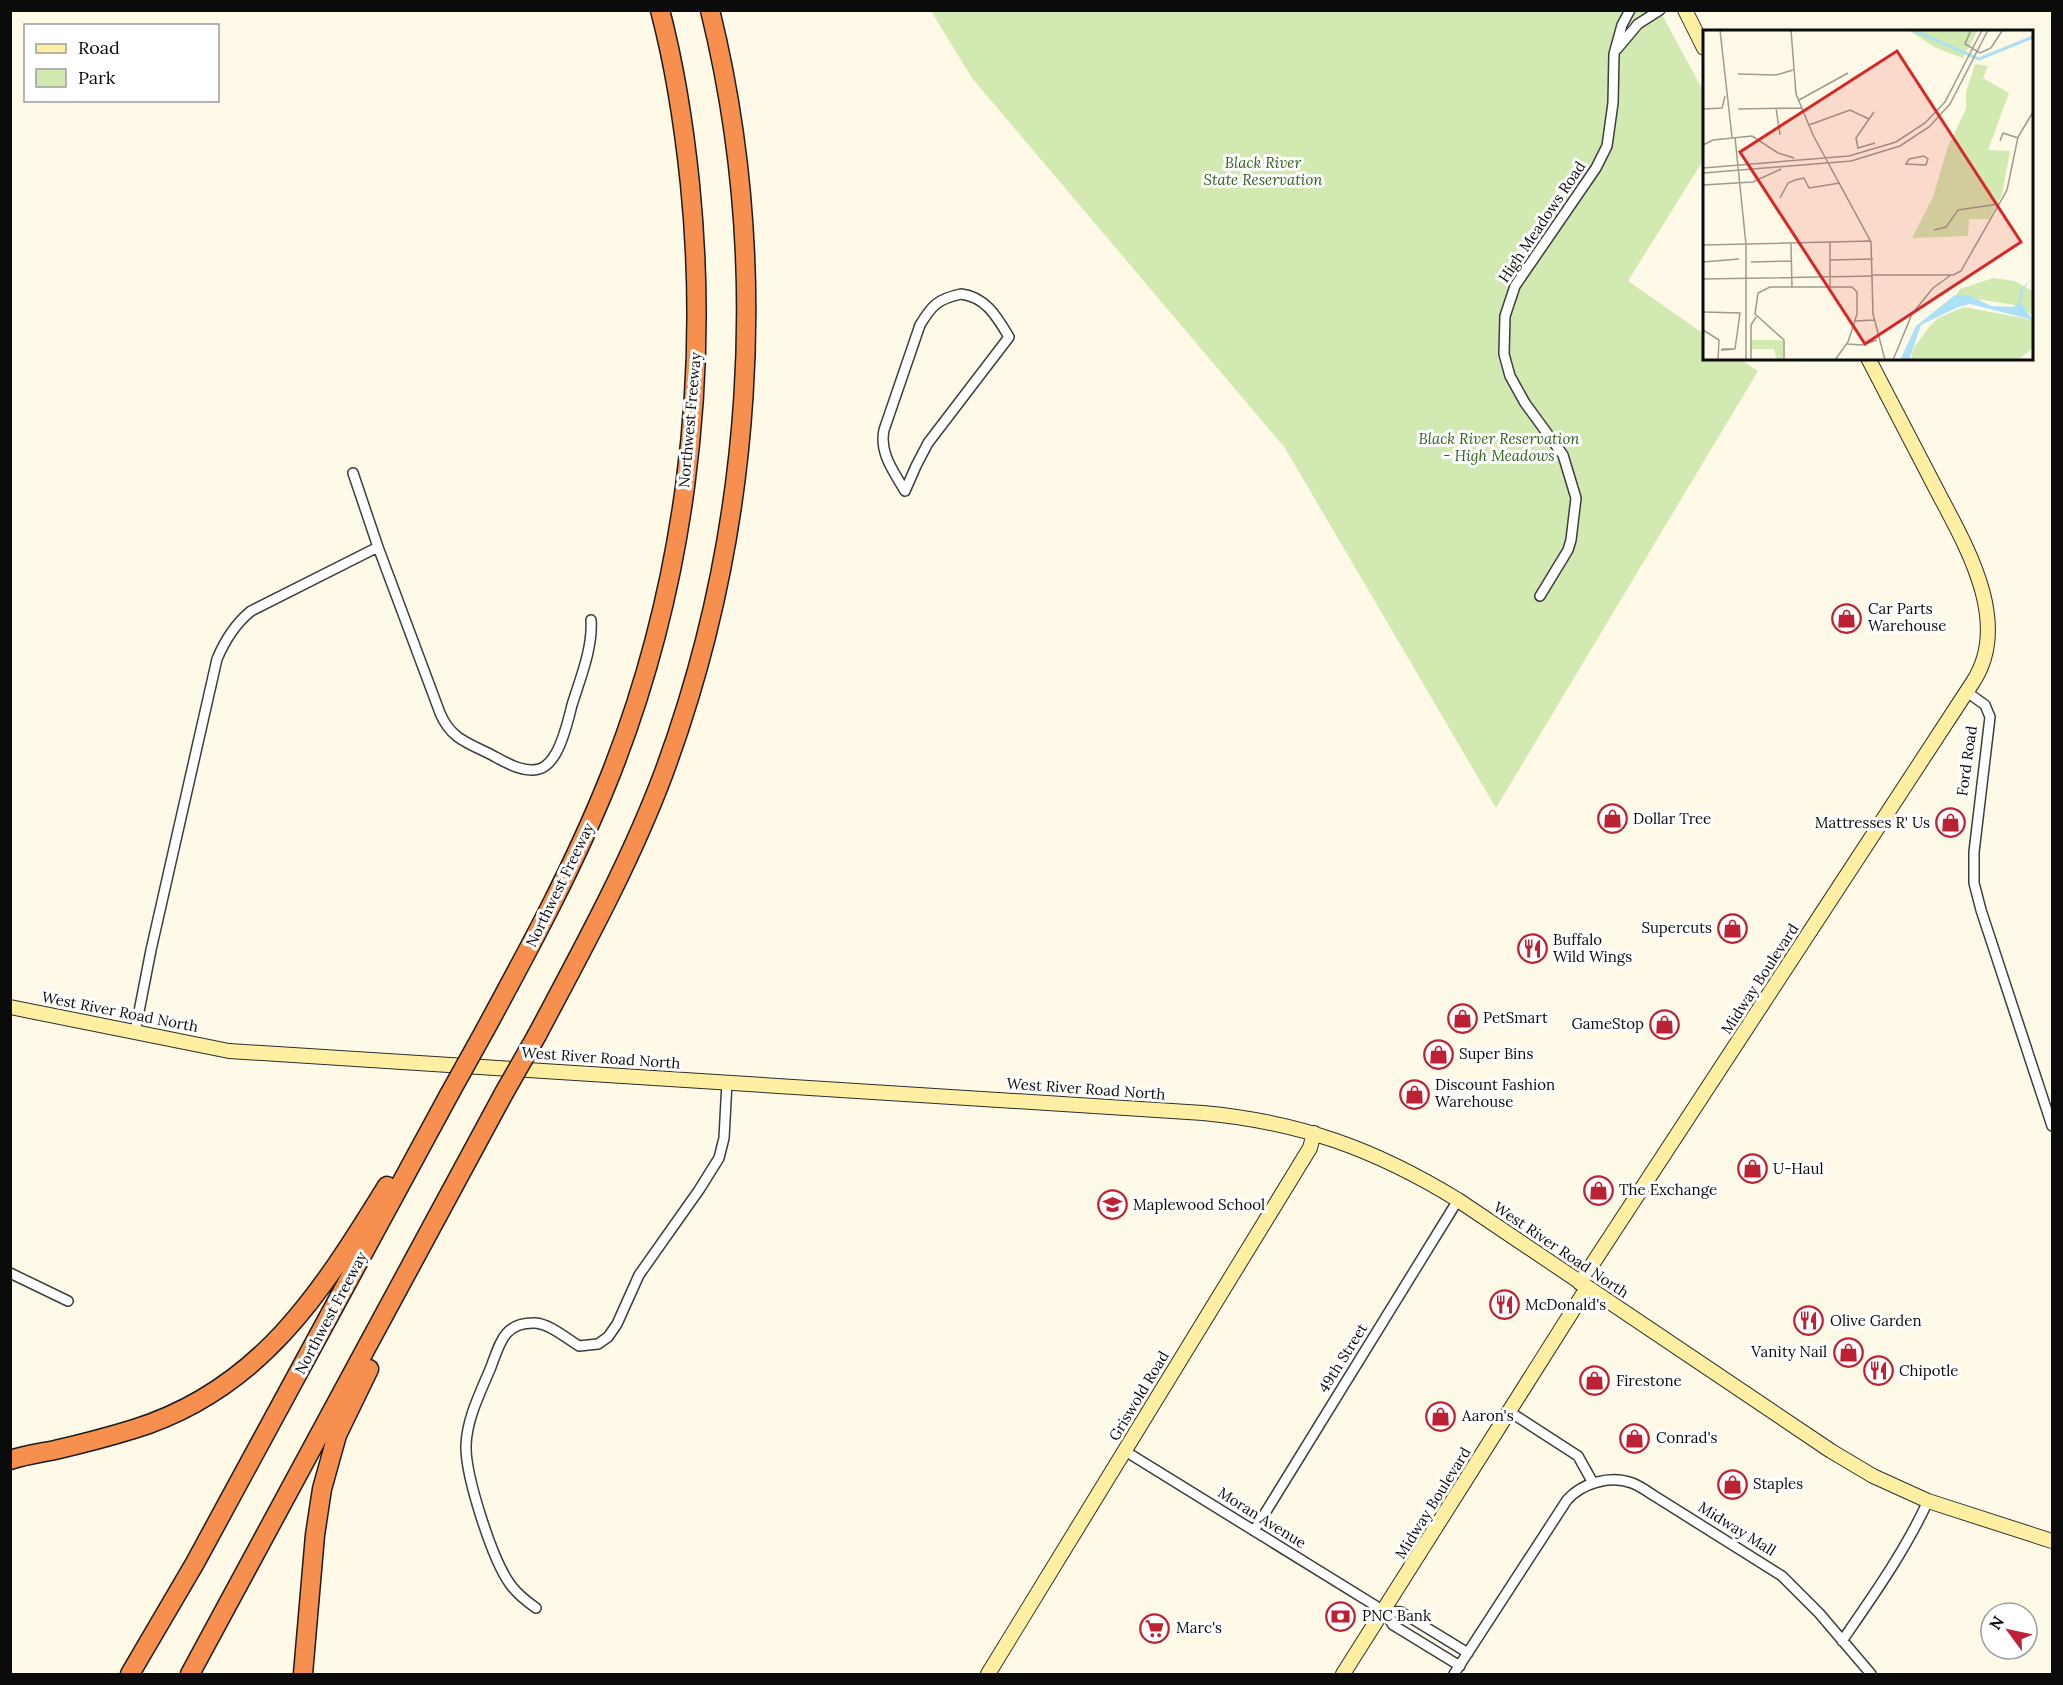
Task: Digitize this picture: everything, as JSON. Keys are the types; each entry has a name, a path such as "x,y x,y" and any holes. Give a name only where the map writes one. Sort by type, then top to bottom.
{"highway":[{"name":"Northwest Freeway","path":"130,1674 195,1563 448,1091 519,967 589,826 630,721 668,585 690,451 697,354 695,240 682,118 660,10"},
{"path":"190,1674 537,1035 611,893 663,775 686,706 705,637 729,524 740,439 744,381 745,291 741,195 717,39 710,10"},
{"path":"10,1460 113,1435 165,1418 205,1397 258,1360 292,1324 337,1263 448,1091"},
{"path":"303,1674 315,1535 322,1489 338,1436 374,1357 452,1209 472,1155"}],"street":[{"name":"High Meadows Road","path":"1540,596 1568,550 1576,498 1563,455 1525,403 1510,376 1504,354 1506,316 1515,286 1596,168 1607,146 1613,103 1614,54 1629,10"},
{"path":"1614,54 1638,24 1660,10"},
{"path":"1685,10 1703,46"},
{"path":"962,294 972,296 981,300 989,308 1009,337 928,443 916,466 905,491 884,451 882,441 884,430 920,326 928,312 938,301 947,297 962,294"},
{"path":"1869,360 1957,529 1982,587 1987,621 1987,648 1981,669 1967,692"},
{"path":"353,473 440,713 447,728 468,743 519,767 539,769 546,765 556,753 585,664 591,620"},
{"path":"135,1032 153,939 216,659 222,645 236,625 251,611 378,547"},
{"name":"Ford Road","path":"1967,692 1985,705 1990,717 1975,831 1973,872 1975,887 2052,1125"},
{"name":"Midway Boulevard","path":"1343,1674 1510,1412 1584,1285 1967,692"},
{"name":"West River Road North","path":"10,1007 229,1051 1212,1114 1275,1123 1314,1133 1379,1157 1420,1177 1458,1200 1831,1452 1873,1476 1928,1501 2052,1541"},
{"path":"536,1608 520,1597 500,1567 468,1473 466,1443 477,1403 501,1340 510,1329 537,1323 584,1347 598,1344 608,1337 617,1324 639,1275 719,1158 724,1138 727,1082"},
{"name":"Griswold Road","path":"988,1674 1310,1148 1314,1133"},
{"name":"49th Street","path":"1254,1531 1458,1200"},
{"path":"12,1277 68,1301"},
{"path":"1457,1670 1563,1506 1578,1490 1593,1483 1578,1456 1510,1412"},
{"name":"Moran Avenue","path":"1125,1451 1384,1611 1393,1625 1457,1670"},
{"name":"Midway Mall","path":"1593,1483 1622,1481 1637,1485 1764,1563 1797,1589 1871,1674"},
{"path":"1842,1641 1918,1525 1928,1501"},
{"name":"Moran Avenue","path":"1384,1611 1401,1612 1468,1653"}],"green space":[{"path":"931,11 1660,11 1703,90 1703,161 1628,281 1703,333 1703,360 1742,360 1758,371 1496,808 1285,448 972,78"}],"place":[{"name":"Car Parts Warehouse","path":"1847,618"},
{"name":"Dollar Tree","path":"1612,819"},
{"name":"Mattresses R' Us","path":"1951,823"},
{"name":"Supercuts","path":"1733,928"},
{"name":"Buffalo Wild Wings","path":"1532,949"},
{"name":"PetSmart","path":"1462,1018"},
{"name":"GameStop","path":"1665,1024"},
{"name":"Super Bins","path":"1438,1054"},
{"name":"Discount Fashion Warehouse","path":"1414,1094"},
{"name":"U-Haul","path":"1752,1169"},
{"name":"The Exchange","path":"1598,1190"},
{"name":"Maplewood School","path":"1112,1205"},
{"name":"McDonald's","path":"1504,1305"},
{"name":"Olive Garden","path":"1809,1321"},
{"name":"Vanity Nail","path":"1848,1352"},
{"name":"Chipotle","path":"1878,1371"},
{"name":"Firestone","path":"1595,1381"},
{"name":"Aaron's","path":"1441,1416"},
{"name":"Conrad's","path":"1635,1438"},
{"name":"Staples","path":"1732,1484"},
{"name":"PNC Bank","path":"1341,1616"},
{"name":"Marc's","path":"1155,1628"}],"park label":[{"name":"Black River State Reservation","path":"1263,172"},
{"name":"Black River Reservation - High Meadows","path":"1499,448"}]}
